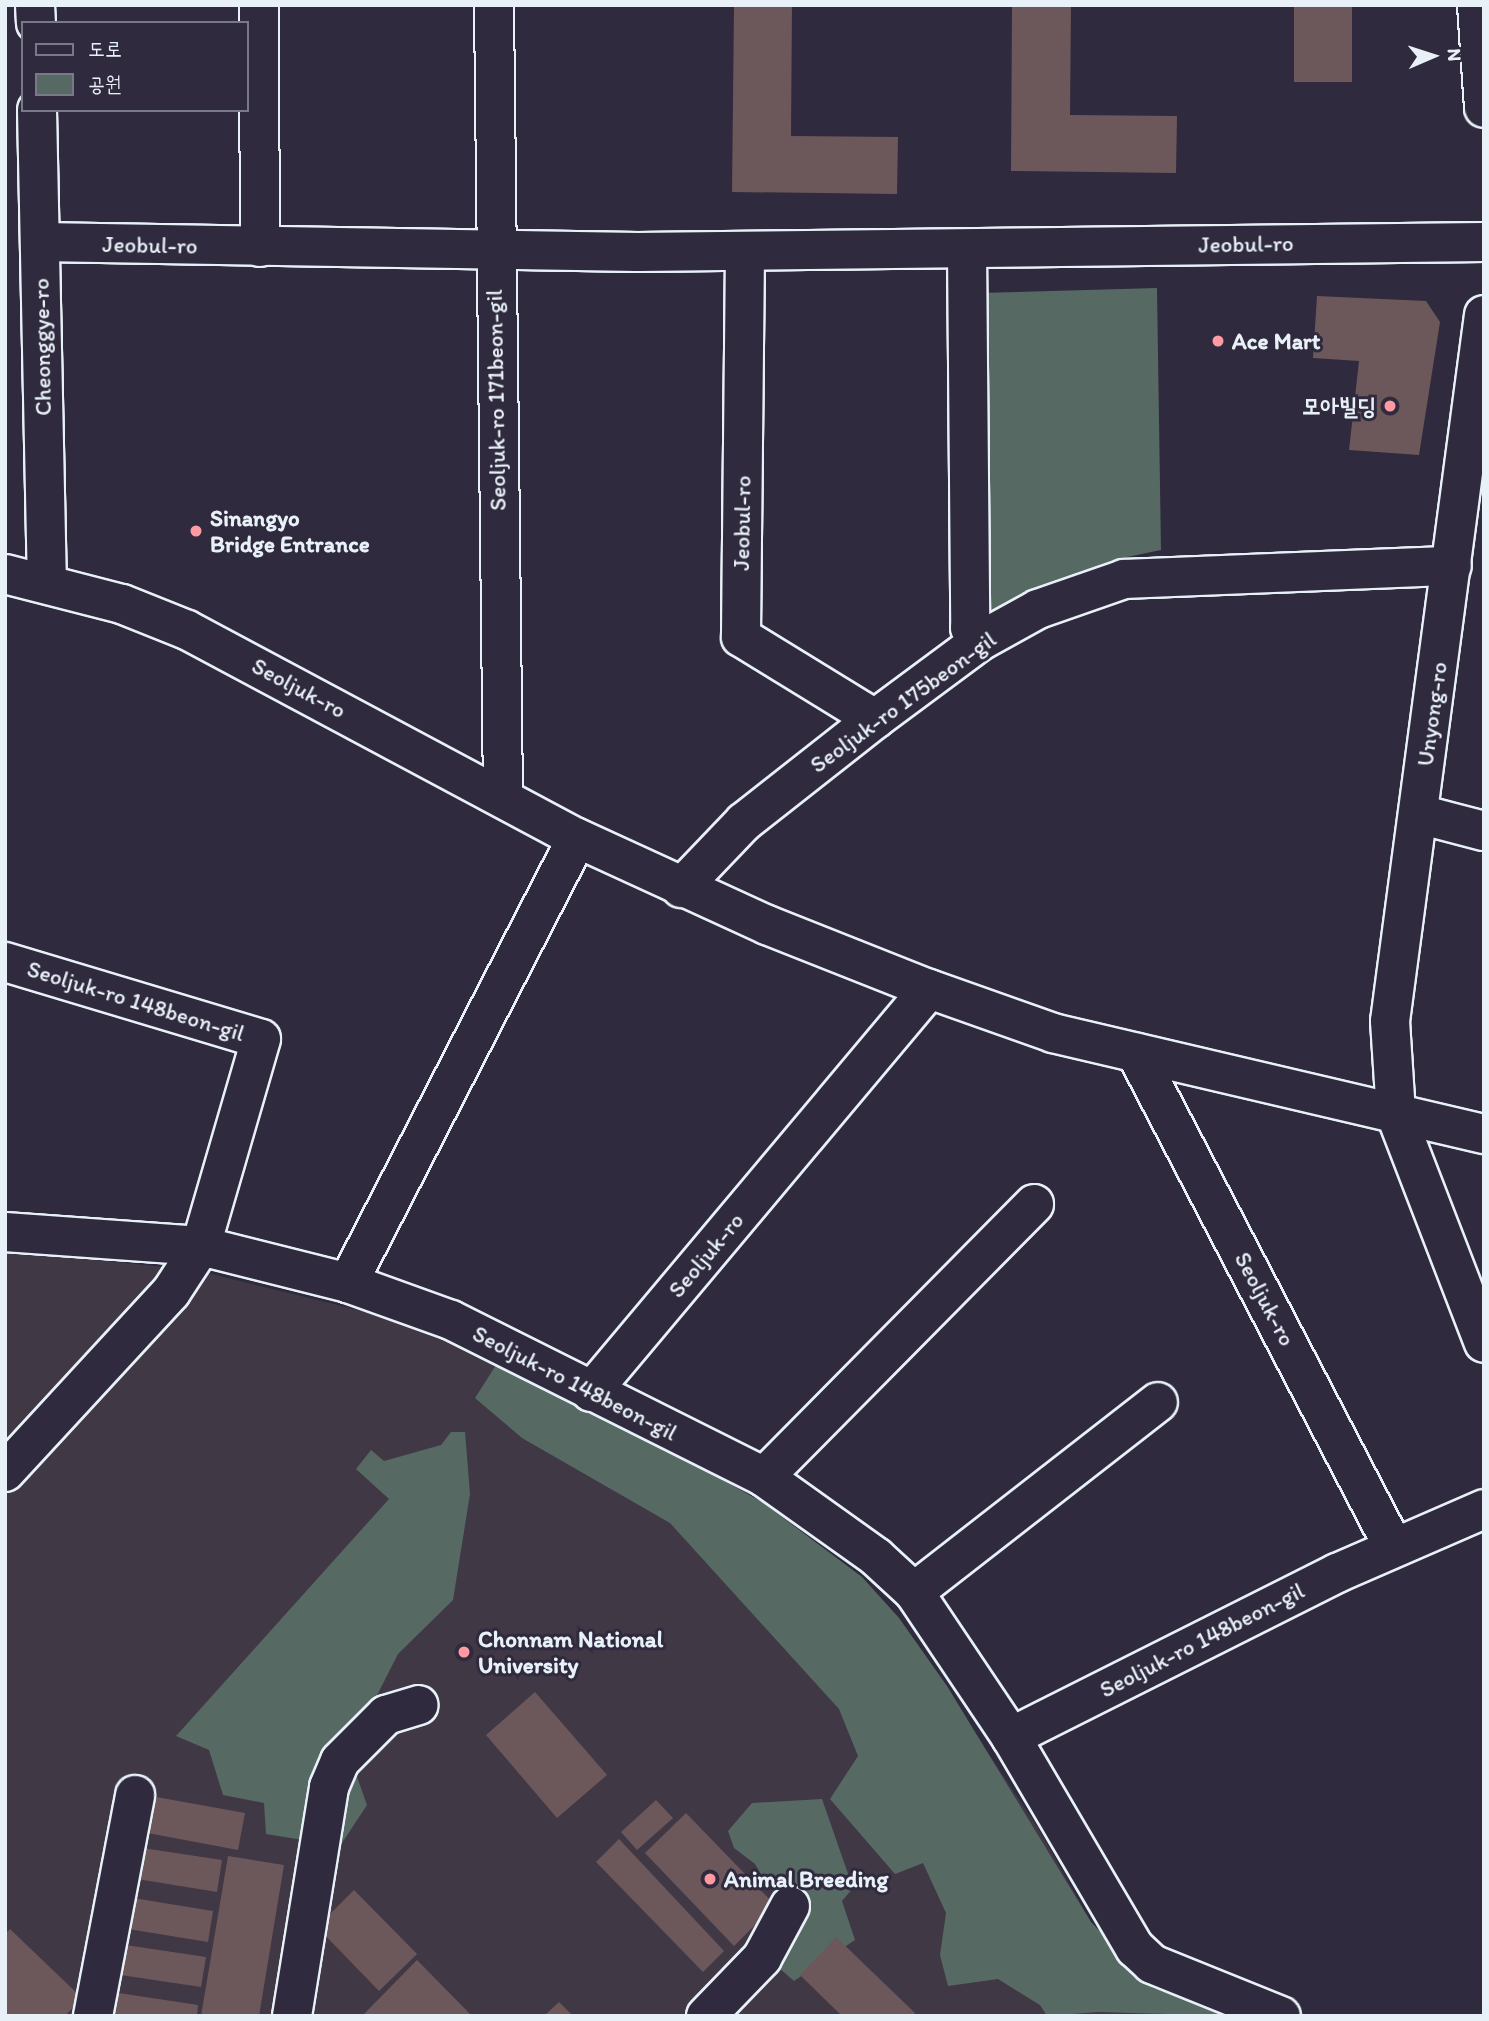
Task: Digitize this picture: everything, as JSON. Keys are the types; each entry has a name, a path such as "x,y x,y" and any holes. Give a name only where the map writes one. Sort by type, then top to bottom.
{"street":[{"path":"259,5 260,247"},
{"name":"Seoljuk-ro 171beon-gil","path":"494,5 494,252 503,796"},
{"path":"1477,5 1484,108"},
{"name":"Cheonggye-ro","path":"37,112 47,584"},
{"name":"Jeobul-ro","path":"40,243 494,252 745,252 1484,242"},
{"path":"967,249 970,628 980,641"},
{"name":"Jeobul-ro","path":"745,252 741,637 875,719"},
{"name":"Unyong-ro","path":"1396,1115 1390,1020 1484,314"},
{"name":"Seoljuk-ro 175beon-gil","path":"681,888 744,822 875,719 980,641 1038,609 1124,579 1452,566"},
{"name":"Seoljuk-ro","path":"5,574 122,604 187,630 503,796 577,838 681,888 929,989 1053,1033 1484,1134"},
{"path":"1419,814 1484,831"},
{"path":"348,1283 577,838"},
{"name":"Seoljuk-ro 148beon-gil","path":"5,962 261,1039 201,1246"},
{"name":"Seoljuk-ro","path":"591,1392 929,989"},
{"name":"Seoljuk-ro","path":"1136,1053 1393,1546"},
{"path":"1396,1115 1484,1343"},
{"path":"764,1477 1034,1204"},
{"name":"Seoljuk-ro 148beon-gil","path":"5,1232 201,1246 348,1283 451,1320 764,1477 877,1557 914,1592 1011,1737 1135,1948 1152,1964 1281,2016"},
{"path":"5,1472 171,1292 201,1246"},
{"path":"914,1592 1158,1402"},
{"name":"Seoljuk-ro 148beon-gil","path":"1011,1737 1393,1546 1484,1509"},
{"path":"292,2016 329,1787 340,1761 386,1715 418,1705"},
{"path":"93,2016 135,1795"},
{"path":"706,2016 762,1958 790,1906"}],"shaded area":[{"name":"Chonnam National University","path":"5,1251 195,1270 440,1330 575,1397 762,1502 862,1577 899,1618 1038,1828 1091,1922 1153,1988 1237,2016 5,2016"}],"green space":[{"path":"1157,288 1161,550 1113,560 984,614 978,293"},
{"path":"498,1362 575,1397 762,1502 862,1577 899,1618 947,1686 1091,1922 1153,1988 1237,2016 1098,2012 1047,2016 1040,2005 998,1979 948,1986 940,1955 946,1913 923,1863 895,1874 830,1799 858,1756 839,1709 670,1523 522,1438 475,1398"},
{"path":"451,1432 465,1432 470,1494 453,1600 398,1654 369,1711 355,1771 367,1805 340,1846 266,1834 264,1803 223,1795 209,1750 176,1736 389,1499 356,1469 371,1450 384,1461 441,1445"},
{"path":"822,1799 853,1888 842,1901 855,1940 794,1981 771,1961 801,1916 766,1883 755,1864 734,1848 728,1831 752,1803"}],"building":[{"path":"734,5 792,5 791,136 898,137 897,194 732,192"},
{"path":"1012,5 1071,5 1070,115 1177,116 1176,173 1011,171"},
{"path":"1294,5 1352,5 1352,82 1294,82"},
{"name":"모아빌딩","path":"1317,296 1426,301 1440,322 1419,455 1349,450 1359,361 1313,358"},
{"path":"535,1692 607,1775 557,1818 486,1735"},
{"path":"145,1795 245,1813 238,1850 137,1831"},
{"path":"656,1800 673,1818 637,1850 621,1832"},
{"name":"Animal Breeding","path":"686,1813 775,1905 734,1946 645,1853"},
{"path":"619,1839 724,1951 703,1972 596,1862"},
{"path":"136,1847 222,1860 217,1892 131,1878"},
{"path":"228,1856 284,1865 259,2016 201,2016"},
{"path":"354,1890 417,1954 379,1991 317,1927"},
{"path":"127,1897 213,1911 208,1942 122,1928"},
{"path":"10,1929 82,1998 65,2016 5,2016 5,1934"},
{"name":"Animal Breeding","path":"836,1937 915,2013 913,2016 842,2016 800,1975"},
{"path":"119,1944 206,1957 201,1987 114,1974"},
{"path":"417,1960 472,2016 362,2016"},
{"path":"112,1992 198,2005 197,2016 108,2016"},
{"path":"559,2002 573,2016 544,2016"}],"place":[{"name":"Ace Mart","path":"1218,341"},
{"name":"모아빌딩","path":"1390,406"},
{"name":"Sinangyo Bridge Entrance","path":"196,531"},
{"name":"Chonnam National University","path":"464,1652"},
{"name":"Animal Breeding","path":"710,1879"}]}
